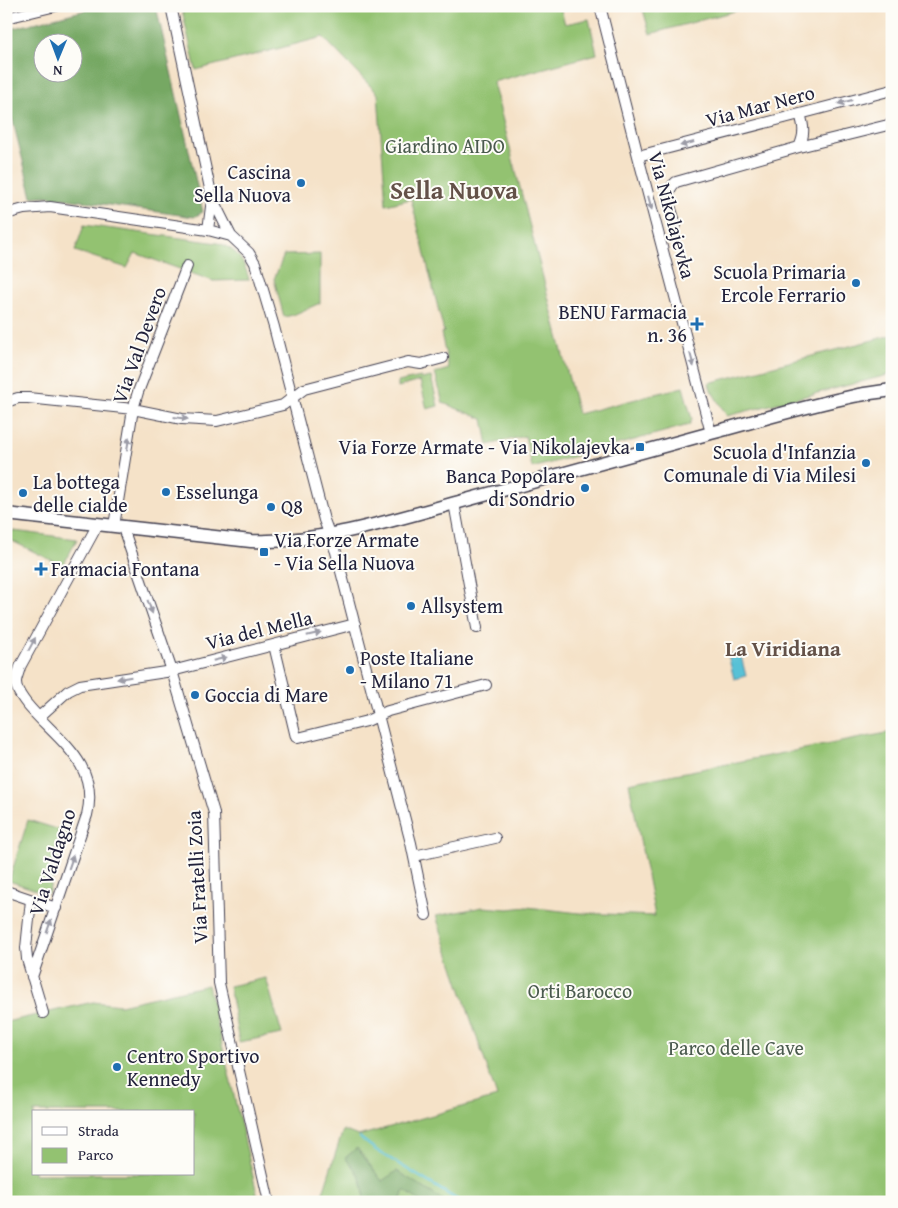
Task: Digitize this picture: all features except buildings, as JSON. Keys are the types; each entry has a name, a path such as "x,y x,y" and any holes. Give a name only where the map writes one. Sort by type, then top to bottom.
{"street":[{"path":"6,18 56,6"},
{"path":"171,6 212,198 231,236"},
{"name":"Via Nikolajevka","path":"600,6 710,433"},
{"name":"Via Mar Nero","path":"638,156 892,90"},
{"path":"799,147 803,138 804,126 800,114"},
{"path":"676,224 668,196 672,185 676,182 799,147 892,124"},
{"path":"208,230 212,198"},
{"path":"6,214 24,209 50,207 208,230 231,236 249,252 255,263 274,326 313,480 336,552 414,856 426,915"},
{"name":"Via Val Devero","path":"118,527 133,409 187,266"},
{"path":"6,402 18,398 28,398 133,409 182,419 217,421 283,405 304,389 408,362 421,364 443,358"},
{"path":"856,396 892,383"},
{"path":"9,513 261,542 295,540 329,535 710,433 856,396 892,390"},
{"path":"454,503 477,628"},
{"name":"Via Valdagno","path":"32,977 87,815 90,795 89,785 81,764 19,693 16,682 20,667 98,524"},
{"name":"Via Fratelli Zoia","path":"118,527 172,671 214,812 219,983 269,1202"},
{"name":"Via del Mella","path":"39,717 74,687 172,671 355,624"},
{"path":"274,645 298,738 378,716 388,711 486,685"},
{"path":"414,856 494,838"},
{"path":"6,891 56,908"},
{"path":"31,900 26,948 43,1014"},
{"path":"26,948 30,951 40,952"}],"green space":[{"path":"102,6 156,6 203,212 194,217 45,196 32,197 6,94 6,30"},
{"name":"Giardino AIDO","path":"181,6 560,6 565,24 589,19 597,54 493,82 578,414 683,387 692,419 689,425 532,468 525,436 488,445 483,419 443,403 435,373 449,369 441,333 444,332 411,199 386,205 378,94 323,37 196,70"},
{"path":"642,6 753,6 650,34"},
{"path":"84,225 224,245 239,257 245,267 249,280 213,281 135,253 127,268 75,251"},
{"path":"320,254 320,303 284,317 274,279 284,255"},
{"path":"892,335 892,374 727,416 711,390 709,383"},
{"path":"421,377 421,379 431,377 438,406 427,409 420,381 398,387 398,382"},
{"path":"6,530 77,539 63,566 6,538"},
{"name":"Parco delle Cave","path":"892,732 892,1202 320,1202 343,1130 358,1136 497,1097 436,916 483,907 508,909 527,907 579,913 655,916 629,783"},
{"path":"28,820 67,832 48,894 9,881"},
{"path":"266,978 282,1034 239,1042 229,986"},
{"name":"Centro Sportivo Kennedy","path":"208,985 259,1202 6,1202 6,1022 93,1002 120,1005"},
{"path":"357,1148 382,1181 397,1171 446,1202 421,1202 404,1190 400,1202 363,1202 364,1195 360,1178 345,1158"}],"water":[{"path":"740,652 746,676 734,679 728,655"}],"waterway":[{"path":"359,1137 376,1150 461,1202"}],"place":[{"name":"Cascina Sella Nuova","path":"301,183"},
{"name":"Scuola Primaria Ercole Ferrario","path":"856,283"},
{"name":"BENU Farmacia n. 36","path":"697,324"},
{"name":"Via Forze Armate - Via Nikolajevka","path":"640,447"},
{"name":"Scuola d'Infanzia Comunale di Via Milesi","path":"866,463"},
{"name":"Banca Popolare di Sondrio","path":"585,488"},
{"name":"Esselunga","path":"166,492"},
{"name":"La bottega delle cialde","path":"23,493"},
{"name":"Q8","path":"271,507"},
{"name":"Via Forze Armate - Via Sella Nuova","path":"264,552"},
{"name":"Farmacia Fontana","path":"41,569"},
{"name":"Allsystem","path":"411,606"},
{"name":"Poste Italiane - Milano 71","path":"350,670"},
{"name":"Goccia di Mare","path":"195,695"},
{"name":"Centro Sportivo Kennedy","path":"117,1067"}],"district":[{"name":"Sella Nuova","path":"454,190"},
{"name":"La Viridiana","path":"783,649"}],"park label":[{"name":"Orti Barocco","path":"580,991"}]}
